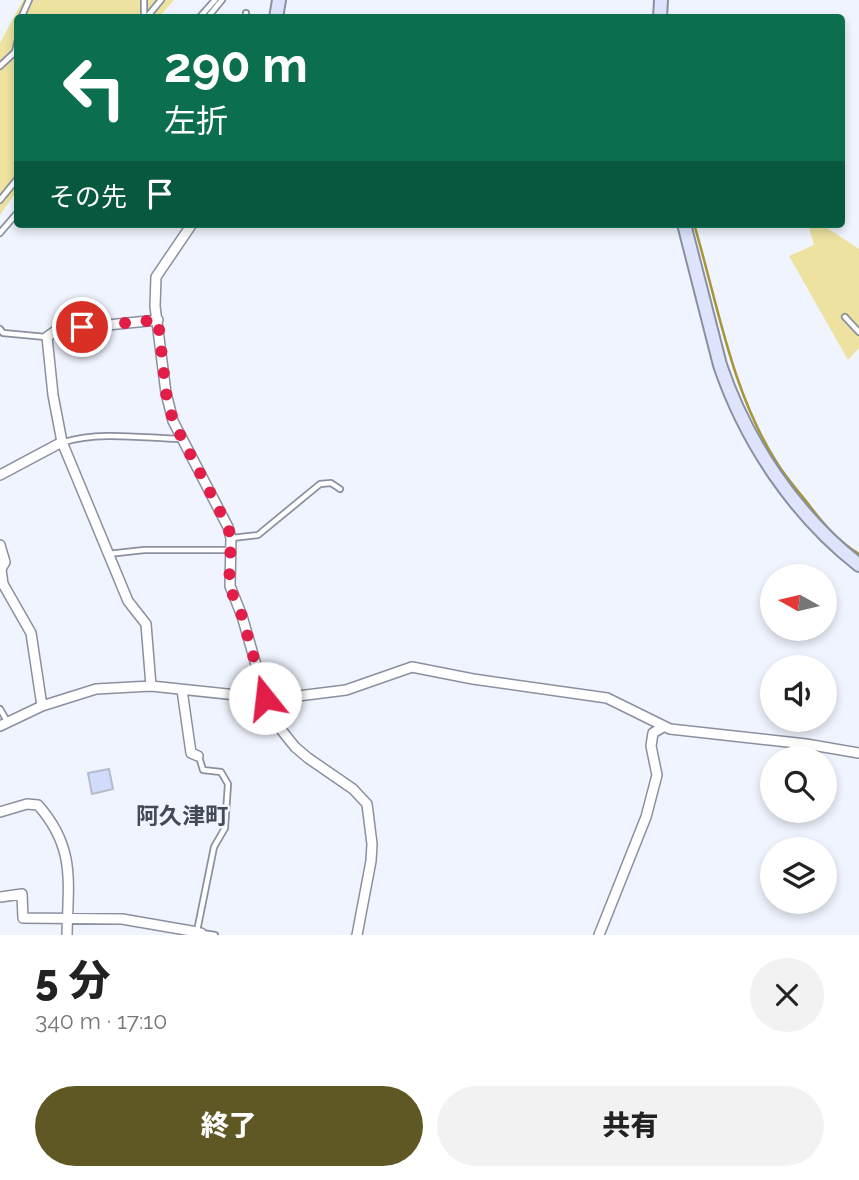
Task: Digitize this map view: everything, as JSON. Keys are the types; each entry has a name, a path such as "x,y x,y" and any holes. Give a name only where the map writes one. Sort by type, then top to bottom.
{"street":[{"path":"189,228 156,277 155,306 169,409 181,439 228,527 231,538 229,586 242,616 271,717 295,747 353,789 367,804 372,834 371,861 357,935"},
{"path":"685,228 720,365 761,454 814,525 859,565"},
{"path":"151,686 146,624 128,601 62,442 53,394 47,337 57,330 158,320"},
{"path":"0,475 62,442"},
{"path":"0,545 5,562 1,569 3,584 31,633 42,706"},
{"path":"4,723 42,706 96,689 151,686 265,698 346,690 412,667 473,679 607,698 663,727 859,753"},
{"path":"182,690 191,753 198,756"},
{"path":"599,935 646,817 657,775 651,746 653,733 663,727"},
{"path":"0,812 27,804 38,805 49,817 66,851 69,872 67,935"},
{"path":"0,897 22,894 23,918 122,919 200,933"}],"lane":[{"path":"149,14 161,0"},
{"path":"203,14 215,0"},
{"path":"210,14 222,0"},
{"path":"0,66 14,53"},
{"path":"0,200 14,183"},
{"path":"0,233 14,217"},
{"path":"845,317 859,332"},
{"path":"0,329 3,333 47,337"},
{"path":"62,442 112,437 181,439"},
{"path":"231,538 258,535 320,484 327,482 341,489"},
{"path":"107,554 144,550 230,550"},
{"path":"0,709 4,723"},
{"path":"198,756 203,770 221,772 228,784 225,828 214,846 200,933 215,935"}],"shaded area":[{"path":"23,0 174,0 162,14 16,14"},
{"path":"14,17 14,195 0,215 0,43"},
{"path":"809,228 827,228 859,249 859,348 848,360 789,256 814,245"}],"building":[{"path":"109,769 113,789 92,794 88,773"}],"waterway":[{"path":"695,228 727,346 748,407 761,435 784,473 818,516 837,537 859,554"}],"district":[{"name":"阿久津町","path":"182,815"}],"route":[{"path":"82,327 158,320 169,409 181,439 228,527 231,538 229,586 242,616 265,698"}]}
